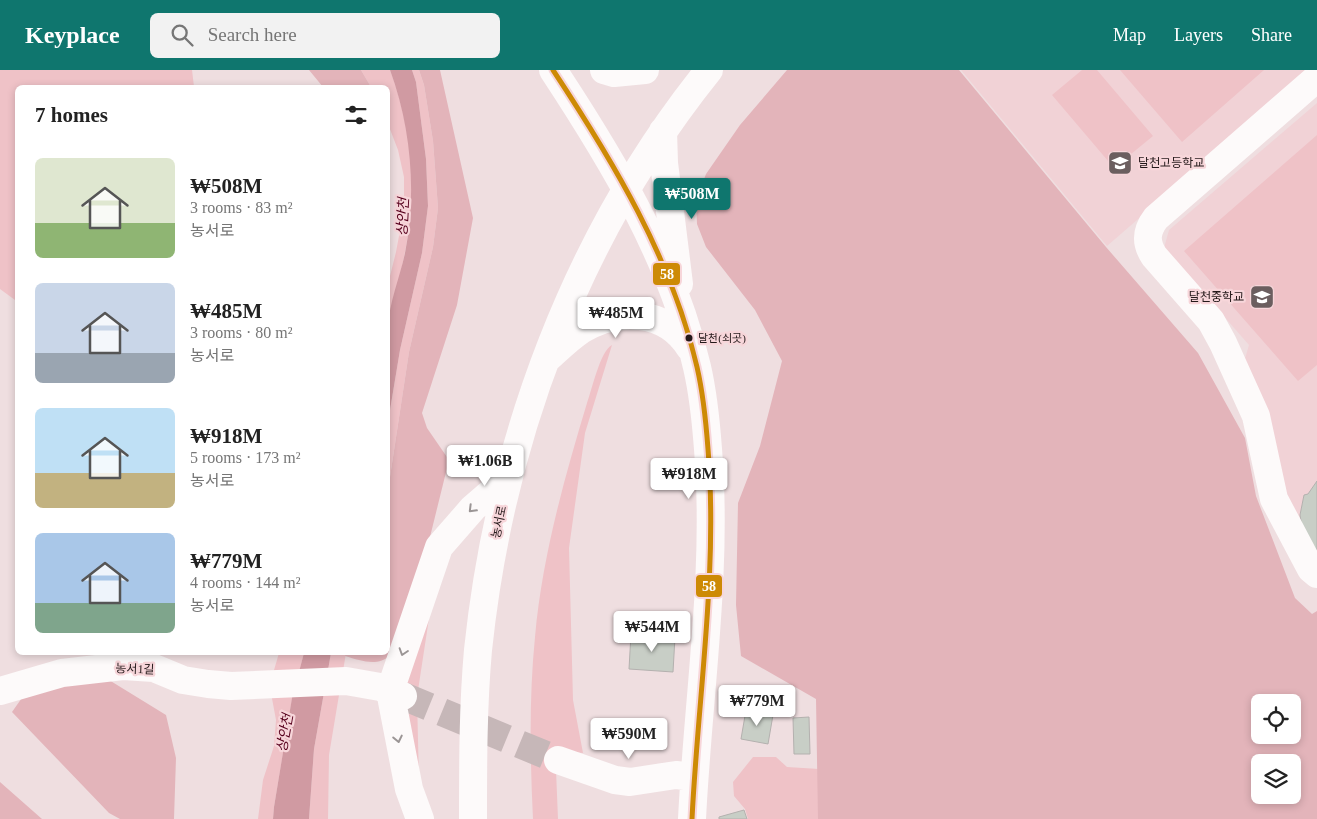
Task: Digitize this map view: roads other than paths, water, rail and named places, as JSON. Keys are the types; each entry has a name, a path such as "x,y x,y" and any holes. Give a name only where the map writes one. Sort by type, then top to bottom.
{"street":[{"path":"553,70 586,120 626,188 659,259 681,313 693,354 706,419 711,482 711,548 692,819"},
{"path":"604,70 614,73 645,70"},
{"name":"농서로","path":"473,819 474,712 478,650 489,570 509,476 544,362 563,313 591,252 626,188 663,131 709,70"},
{"path":"1317,78 1156,218 1148,234 1148,246 1154,256 1211,321 1223,343 1256,416 1274,498 1311,569 1317,574"},
{"path":"663,131 664,163 681,313"},
{"path":"544,362 568,340 593,323 605,319 637,314 652,317 671,327 683,337 693,354"},
{"path":"420,819 409,789 396,693 434,558 439,547 472,508 509,476"},
{"name":"농서1길","path":"0,691 62,673 123,666 154,668 184,680 208,684 231,686 346,681 396,693"},
{"path":"558,760 615,780 630,782 676,775 694,776"}],"tunnel":[{"path":"403,696 558,760"}],"place":[{"name":"달천고등학교","path":"1120,163"},
{"name":"달천중학교","path":"1262,297"},
{"name":"달천(쇠곳)","path":"689,338"}],"water label":[{"name":"상안천","path":"403,217"},
{"name":"상안천","path":"285,733"}]}
